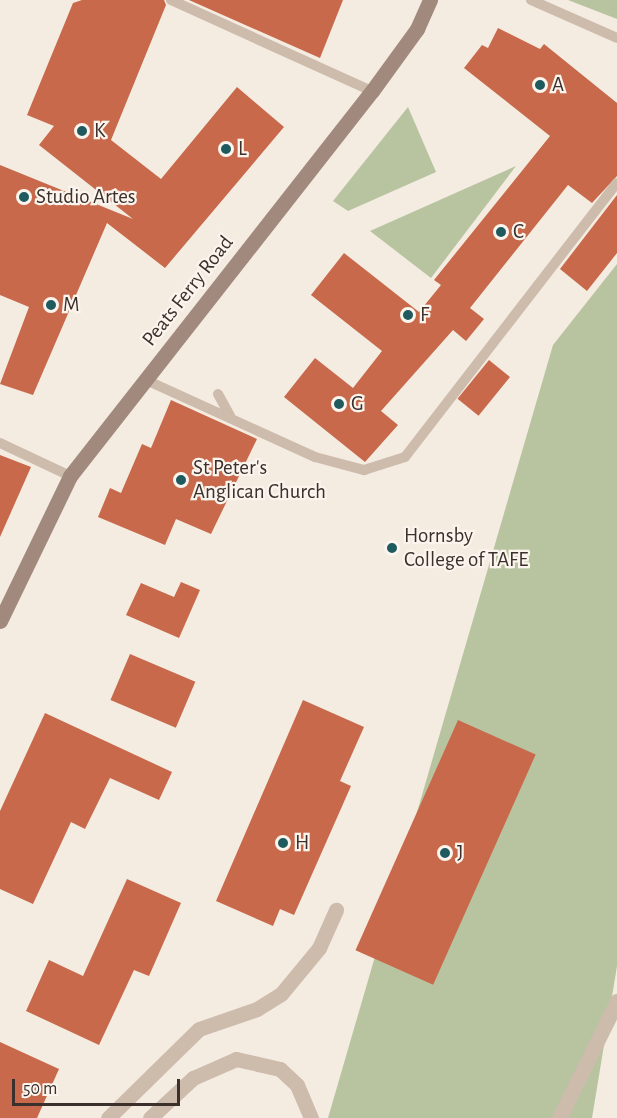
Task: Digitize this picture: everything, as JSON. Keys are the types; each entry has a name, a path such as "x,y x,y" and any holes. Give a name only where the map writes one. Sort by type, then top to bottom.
{"main road":[{"name":"Peats Ferry Road","path":"0,621 70,476 372,91 417,28 430,0"}],"street":[{"path":"108,1118 200,1029 257,1009 280,994 319,948 336,910"},
{"path":"559,1118 617,1001"},
{"path":"150,1118 193,1078 236,1059 280,1069 297,1085 311,1118"}],"lane":[{"path":"171,0 372,91"},
{"path":"531,0 617,38"},
{"path":"146,380 315,458 364,470 405,457 617,183"},
{"path":"218,394 230,417"},
{"path":"0,443 70,476"}],"green space":[{"path":"568,0 617,0 617,19"},
{"path":"408,107 436,172 348,211 333,201"},
{"path":"516,166 431,278 370,231"},
{"path":"617,264 617,966 592,1118 328,1118 553,345"}],"building":[{"path":"82,0 164,0 166,5 111,140 161,179 237,87 284,127 165,268 107,223 33,395 0,384 29,307 0,295 0,165 133,219 39,145 54,126 27,115 73,3"},
{"path":"189,0 343,0 320,58"},
{"path":"498,28 540,49 544,44 617,103 617,176 592,203 568,185 470,308 484,319 466,341 453,330 381,411 398,425 365,462 284,397 315,358 353,388 382,351 311,295 344,253 419,312 441,285 434,280 550,136 464,68 482,45 488,48"},
{"path":"617,195 617,253 587,291 560,269"},
{"path":"489,360 510,377 479,416 458,399"},
{"name":"St Peter's Anglican Church","path":"171,400 257,439 211,534 176,519 165,545 98,517 110,488 121,493 142,444 151,448"},
{"path":"0,455 31,467 0,537"},
{"path":"181,582 200,590 179,638 126,615 141,583 174,597"},
{"path":"130,654 195,682 176,728 110,700"},
{"name":"H","path":"303,700 364,727 340,781 351,786 294,915 280,909 273,926 216,901"},
{"path":"45,713 172,772 159,800 110,778 85,829 71,822 33,904 0,889 0,811"},
{"name":"J","path":"458,720 536,755 433,985 356,950"},
{"path":"127,879 181,903 149,976 134,970 99,1045 26,1011 49,960 83,976"},
{"path":"0,1042 59,1069 37,1118 0,1118"}],"place":[{"name":"A","path":"540,85"},
{"name":"K","path":"82,131"},
{"name":"L","path":"226,149"},
{"name":"Studio Artes","path":"24,197"},
{"name":"C","path":"501,232"},
{"name":"M","path":"51,305"},
{"name":"F","path":"408,315"},
{"name":"G","path":"339,404"},
{"name":"St Peter's Anglican Church","path":"181,480"},
{"name":"Hornsby College of TAFE","path":"392,548"},
{"name":"H","path":"283,843"},
{"name":"J","path":"445,853"}]}
